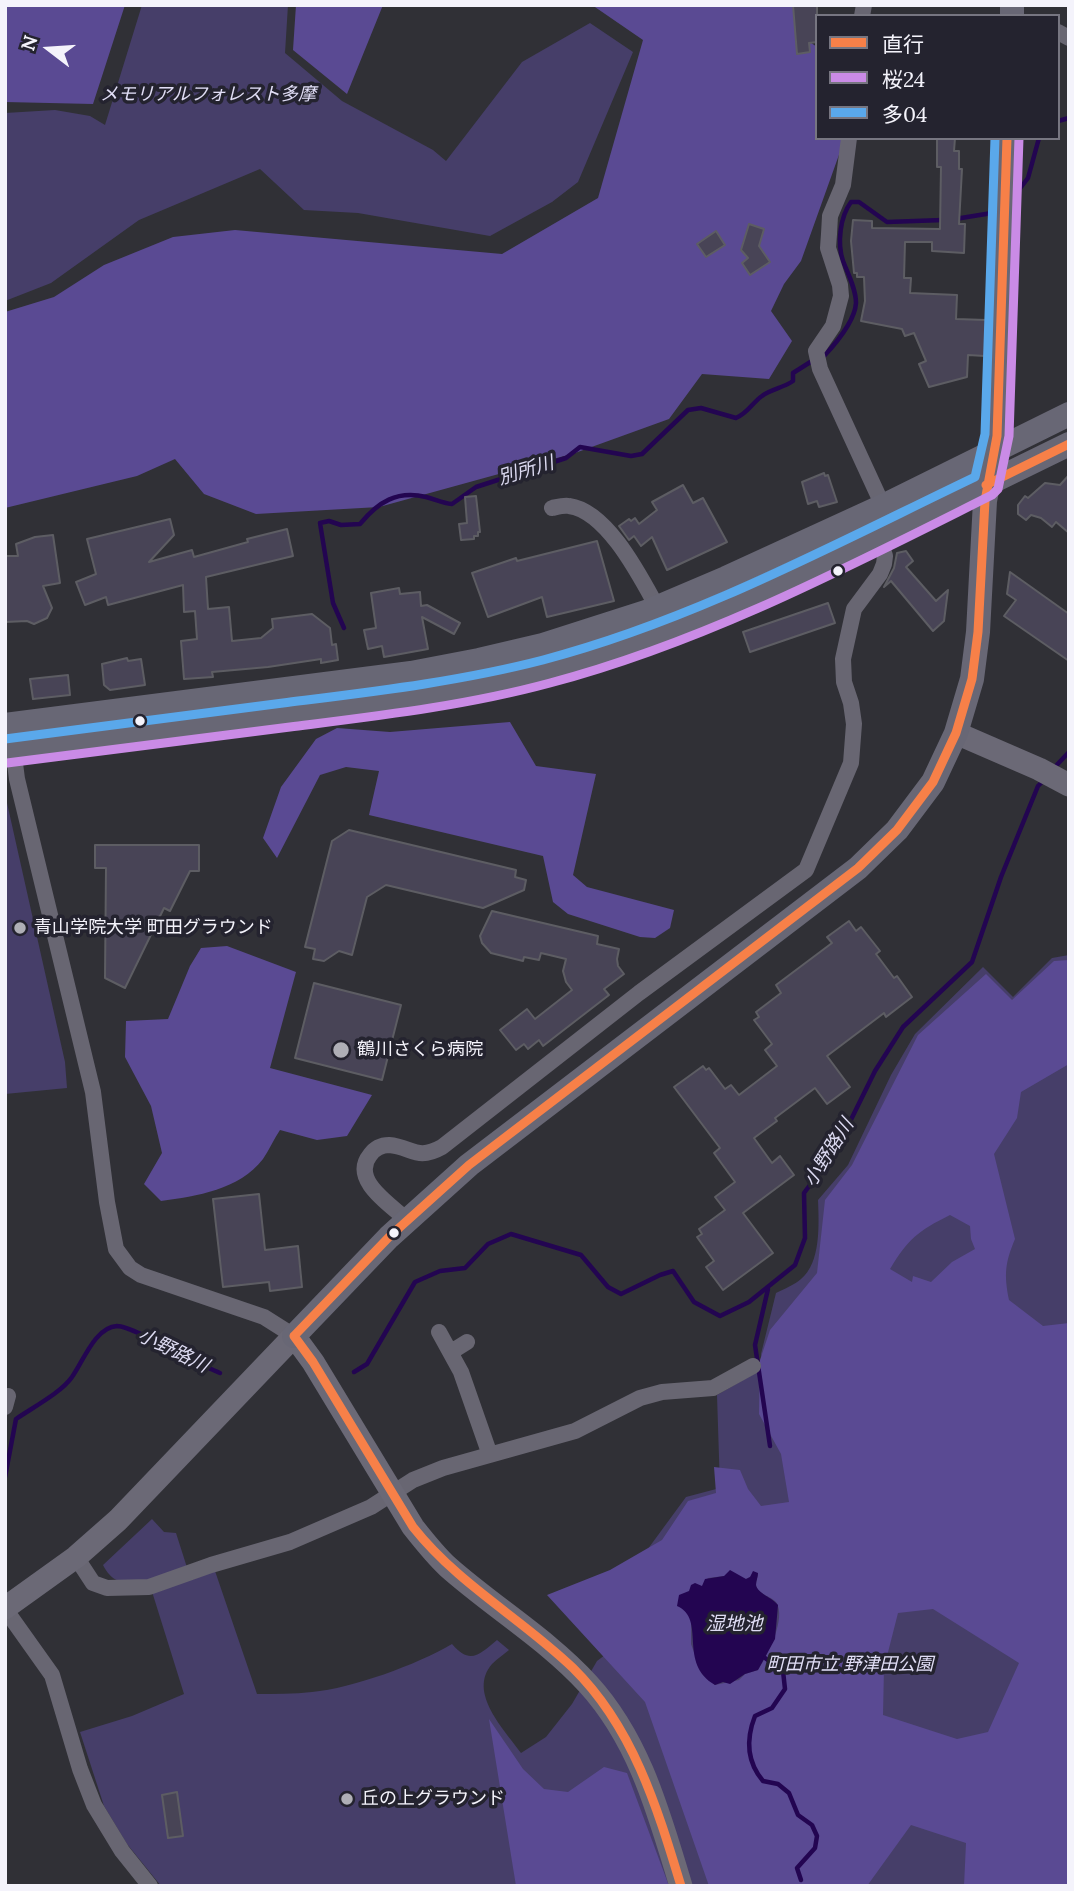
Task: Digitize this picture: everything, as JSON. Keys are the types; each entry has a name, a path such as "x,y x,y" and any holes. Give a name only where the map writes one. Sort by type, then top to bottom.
{"main road":[{"path":"294,1336 407,1220 469,1165 876,852 897,830 933,782 964,712 976,656 986,485 995,450 998,420 1007,140"},
{"path":"8,724 446,667 542,645 657,607 883,506 1069,414"},
{"path":"9,751 412,699 518,678 572,664 655,637 878,537 1069,444"}],"street":[{"path":"849,140 843,185 831,216 828,248 841,296 833,326 816,351 820,369 883,506"},
{"path":"552,508 568,505 595,517 616,542 657,607"},
{"path":"407,1220 372,1189 366,1180 367,1159 373,1151 380,1146 389,1145 419,1154 431,1153 442,1147 639,993 806,870 851,763 854,724 844,682 843,659 854,609 880,574 884,564 885,556 878,537"},
{"path":"8,724 9,751 93,1091 107,1202 116,1249 130,1268 141,1275 264,1317 294,1336 320,1373 413,1527 446,1565 556,1652 609,1709 636,1754 648,1783 681,1886"},
{"path":"956,733 1055,777"},
{"path":"439,1332 461,1372 490,1455"},
{"path":"150,1886 122,1850 94,1805 80,1769 52,1675 5,1608 76,1557 118,1520 294,1336"},
{"path":"451,1352 467,1342"},
{"path":"76,1557 93,1583 107,1588 149,1587 211,1565 290,1542 371,1507 414,1480 443,1468 575,1431 639,1398 662,1392 713,1388 753,1366"}],"green space":[{"path":"5,5 125,5 93,104 5,102"},
{"name":"メモリアルフォレスト多摩","path":"142,5 288,5 285,53 342,101 433,150 446,161 522,62 590,23 633,52 578,182 552,202 490,236 358,213 304,210 260,169 139,220 51,283 5,301 5,113 55,110 90,116 105,125"},
{"path":"296,5 383,5 347,94 293,50"},
{"path":"592,5 804,5 797,33 815,46 815,140 844,140 801,261 784,284 771,311 792,341 769,379 702,374 669,419 575,453 379,507 256,514 204,494 175,459 137,476 5,508 5,312 54,297 104,265 173,237 235,230 502,254 598,198 643,40"},
{"path":"510,722 536,766 596,774 573,875 587,887 674,910 670,928 655,938 640,937 568,914 553,902 543,856 369,815 379,771 346,767 320,775 277,858 263,838 281,787 316,739 337,728 390,732"},
{"name":"青山学院大学 町田グラウンド","path":"5,794 65,1062 67,1088 5,1094"},
{"path":"227,946 296,972 270,1068 372,1095 347,1136 317,1140 280,1130 263,1159 242,1178 203,1194 161,1201 144,1184 162,1153 151,1106 125,1057 126,1021 168,1019 190,966 201,948"},
{"name":"町田市立 野津田公園","path":"1069,955 1069,1886 161,1886 127,1844 104,1806 80,1732 132,1716 184,1694 149,1582 122,1582 112,1577 103,1565 152,1519 164,1532 176,1533 191,1580 215,1571 257,1694 305,1693 346,1686 403,1667 452,1644 464,1654 474,1656 497,1640 509,1650 492,1664 485,1675 486,1699 498,1722 521,1753 546,1737 572,1704 597,1661 626,1639 617,1591 686,1497 720,1488 717,1395 764,1368 761,1354 776,1293 801,1279 812,1263 817,1242 818,1200 848,1165 891,1075 915,1034 983,967 1013,997 1052,958"},
{"path":"1069,960 1069,1064 1021,1092 1017,1118 994,1154 1015,1239 1006,1269 1009,1300 1043,1326 1069,1323 1069,1886 964,1886 966,1843 911,1825 867,1886 709,1886 645,1702 547,1595 610,1570 662,1540 688,1501 716,1493 714,1467 740,1470 748,1489 761,1506 789,1502 781,1454 759,1414 760,1360 770,1330 817,1273 825,1200 852,1165 918,1035 986,974 1012,1000 1054,961","holes":["950,1215 970,1226 975,1249 952,1262 931,1282 913,1276 912,1282 890,1269 902,1250 915,1237","758,1573 757,1587 761,1593 774,1600 779,1609 778,1627 758,1670 745,1674 739,1680 715,1685 702,1674 691,1644 691,1618 685,1610 708,1578 724,1576 746,1579","933,1609 1019,1663 988,1732 957,1739 883,1715 884,1668 898,1613"]},
{"path":"489,1719 523,1769 544,1789 568,1792 604,1767 627,1773 669,1886 516,1886"}],"water":[{"name":"湿地池","path":"730,1570 746,1579 753,1571 758,1573 757,1588 778,1605 775,1639 758,1670 745,1674 730,1684 723,1682 715,1685 704,1676 697,1665 690,1621 686,1612 677,1606 679,1595 689,1591 691,1585 695,1583 702,1586 705,1579 724,1576"}],"building":[{"path":"793,5 817,5 815,42 809,43 810,52 797,54"},
{"path":"937,140 955,140 954,151 959,151 959,169 962,169 959,224 965,224 964,253 932,251 932,242 905,242 904,278 911,278 910,293 957,295 956,319 986,320 985,356 968,355 967,377 929,387 919,364 926,361 914,333 905,336 902,329 861,321 865,301 864,277 857,277 857,273 854,273 851,241 853,220 872,221 872,228 940,229 941,167 937,167"},
{"path":"749,224 764,229 759,246 770,262 750,275 742,263 748,258 741,250"},
{"path":"716,231 725,245 706,257 697,244"},
{"path":"824,473 825,476 828,475 837,502 819,507 817,501 808,504 802,482"},
{"path":"1069,475 1069,533 1056,522 1052,527 1041,518 1031,515 1026,520 1018,514 1018,505 1025,496 1028,498 1045,483 1060,485"},
{"path":"683,485 693,503 703,498 727,542 667,570 652,537 641,546 634,536 629,540 619,526 635,518 639,524 657,510 652,502"},
{"path":"476,496 480,532 474,539 461,540 459,524 467,523 465,497"},
{"path":"170,519 174,535 149,562 192,550 194,557 287,529 293,556 206,577 208,609 229,607 232,641 261,638 273,628 272,619 312,614 330,628 332,645 336,644 338,660 321,663 321,659 212,672 213,677 184,679 181,641 197,639 195,611 184,612 183,585 108,605 106,597 85,605 76,582 96,574 87,539"},
{"path":"53,535 60,583 43,586 52,608 47,618 34,624 27,621 5,622 5,556 18,556 16,544 35,537"},
{"path":"597,541 614,601 547,617 542,597 488,617 472,573 516,558 517,561"},
{"path":"906,551 913,561 906,567 936,601 948,590 944,621 933,631 891,581 884,587 894,568 897,553"},
{"path":"1010,572 1069,614 1069,661 1004,616 1016,600 1007,594"},
{"path":"399,588 400,594 420,592 421,606 427,605 460,623 454,634 422,617 428,649 384,657 382,646 368,649 364,630 376,628 371,593"},
{"path":"828,603 835,623 750,652 743,632"},
{"path":"127,658 128,661 141,659 145,685 110,690 104,685 102,664"},
{"path":"68,675 70,695 33,699 30,679"},
{"path":"349,830 516,870 515,877 526,880 524,890 483,908 386,885 367,897 352,955 339,951 324,961 313,959 315,949 305,947 332,841"},
{"path":"95,845 199,845 199,871 190,871 170,911 164,908 125,988 105,978 106,868 95,868"},
{"path":"492,911 598,936 597,944 619,949 618,966 624,974 604,989 609,995 543,1046 539,1040 528,1049 524,1044 516,1050 500,1030 527,1009 535,1019 572,990 563,971 566,959 541,953 539,960 524,957 523,961 491,953 482,943 480,936"},
{"path":"849,921 856,931 861,927 880,951 876,954 912,997 886,1017 884,1013 827,1056 850,1087 827,1104 815,1088 775,1118 777,1121 754,1138 772,1163 780,1156 794,1175 743,1213 773,1253 723,1290 706,1267 714,1261 697,1237 702,1234 699,1229 725,1210 715,1197 735,1182 714,1153 720,1148 674,1087 703,1066 706,1070 709,1068 725,1089 731,1085 739,1095 777,1066 765,1050 772,1044 754,1020 759,1017 756,1012 781,993 776,985 832,943 827,937"},
{"path":"314,983 401,1005 382,1080 295,1058"},
{"path":"259,1194 265,1250 298,1246 302,1287 270,1291 269,1282 223,1287 213,1199"},
{"path":"177,1792 183,1836 168,1838 162,1795"}],"waterway":[{"name":"別所川","path":"1060,120 1069,118"},
{"name":"別所川","path":"1015,195 1028,178 1038,140"},
{"name":"別所川","path":"825,355 849,324 855,310 856,298 840,246 842,223 851,202 859,202 887,222 943,220"},
{"name":"別所川","path":"955,219 992,213"},
{"name":"別所川","path":"344,628 333,603 320,523 329,521 341,525 360,524 381,504 406,495 452,504 476,487 566,458 580,447 631,456 642,454 688,410 701,408 736,418 766,394 793,381 793,373 812,361"},
{"name":"小野路川","path":"1053,769 1069,752"},
{"name":"小野路川","path":"354,1372 367,1364 415,1282 440,1271 465,1268 488,1244 511,1234 581,1255 608,1287 621,1294 673,1271 694,1302 720,1316 749,1302 795,1265 805,1238 804,1193 836,1150 875,1071 903,1027 972,962 1001,877 1038,786 1043,781"},
{"path":"768,1289 755,1345 770,1446"},
{"name":"小野路川","path":"5,1477 16,1419 67,1383 90,1346 109,1328 117,1326 137,1332 220,1373"},
{"path":"765,1658 783,1671 785,1689 772,1708 755,1716 749,1742 751,1758 763,1781 778,1784 789,1793 798,1815 812,1825 817,1836 815,1848 797,1868 801,1880"}],"transit line":[{"name":"多04","path":"5,739 414,686 543,660 655,624 710,602 764,579 975,477 985,434 995,140"},
{"name":"直行","path":"294,1336 389,1237 469,1165 858,868 897,830 933,782 956,733 972,679 978,632 985,501 997,436 1007,140"},
{"name":"桜24","path":"7,763 421,710 550,683 608,666 721,624 831,575 992,495 998,489 1009,436 1019,140"},
{"name":"直行","path":"986,485 1069,444"},
{"name":"直行","path":"294,1336 313,1362 413,1527 431,1548 470,1584 573,1668 612,1716 652,1798 681,1886"}],"place":[{"name":"青山学院大学 町田グラウンド","path":"20,928"},
{"name":"鶴川さくら病院","path":"341,1050"},
{"name":"丘の上グラウンド","path":"347,1799"}]}
